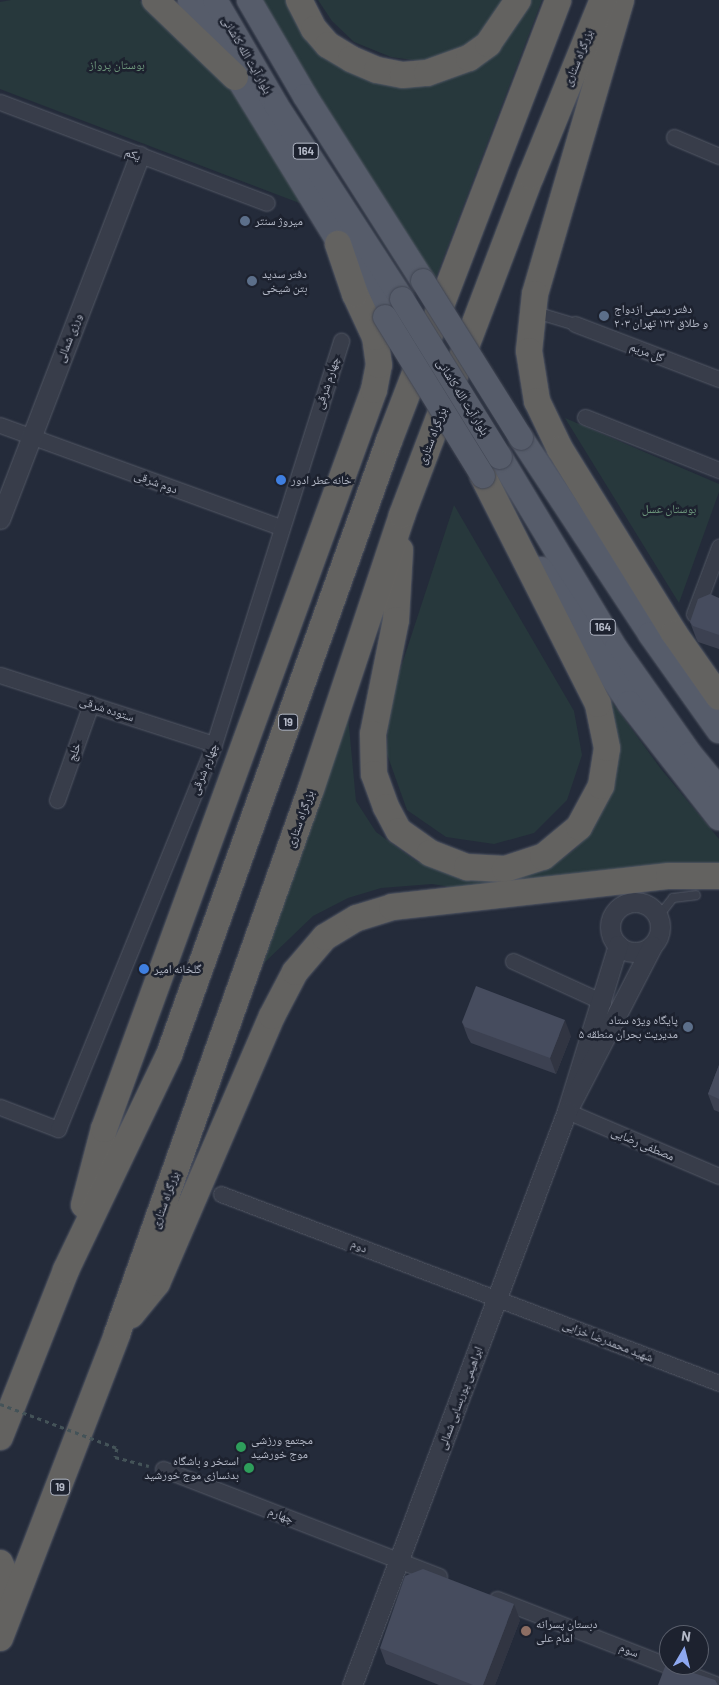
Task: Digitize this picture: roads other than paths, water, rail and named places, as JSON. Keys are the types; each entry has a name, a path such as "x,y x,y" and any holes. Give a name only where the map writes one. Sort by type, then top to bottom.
{"highway":[{"path":"155,0 235,77"},
{"path":"299,0 314,29 328,45 351,59 377,70 402,75 427,73 469,58 488,44 518,0"},
{"name":"19","path":"0,1437 66,1270 169,1055 389,441 558,0"},
{"name":"بزرگراه ستاری","path":"0,1638 117,1334 311,789 402,514 531,176 603,0"},
{"path":"621,0 565,181 532,311 529,351 537,401 560,449 674,633 719,697"},
{"path":"66,1270 104,1129 374,390 379,365 375,337 355,294 338,244"},
{"path":"402,514 396,620 373,734 374,774 386,807 399,831 430,853 467,867 505,869 543,857 579,827 600,786 607,748 598,704 483,476"},
{"path":"117,1334 157,1283 272,1016 294,972 325,937 357,918 392,907 668,876 719,876"},
{"path":"0,1563 4,1572 0,1593"}],"main road":[{"path":"190,0 338,244 599,661 719,818"},
{"name":"بلوار آیت الله کاشانی","path":"215,0 276,104 402,299 500,456 616,649 690,754 719,789"},
{"name":"164","path":"249,0 305,96 521,438 650,634 719,731"}],"street":[{"name":"یکم","path":"0,102 267,203"},
{"path":"674,138 719,156"},
{"name":"ورزی شمالی","path":"0,519 139,156"},
{"path":"532,311 575,324"},
{"name":"گل مریم","path":"575,324 719,379"},
{"name":"چهارم شرقی","path":"0,1106 58,1129 214,744 341,340"},
{"path":"585,417 719,470"},
{"name":"دوم شرقی","path":"0,425 281,527"},
{"path":"694,614 712,589 719,547"},
{"name":"ستوده شرقی","path":"0,675 214,744"},
{"name":"خلج","path":"57,800 90,704"},
{"path":"640,902 654,910 658,917 660,932 652,946 631,952 618,945 610,931 610,923 617,909 640,902"},
{"name":"ابراهیمی پوربسابی شمالی","path":"352,1685 567,1111 603,1002 618,945"},
{"name":"ابراهیمی پوربسابی شمالی","path":"567,1111 652,946"},
{"path":"513,961 603,1002"},
{"name":"مصطفی رضایی","path":"567,1111 719,1176"},
{"name":"دوم","path":"221,1194 497,1299"},
{"name":"شهید محمدرضا خزایی","path":"497,1299 719,1383"},
{"name":"چهارم","path":"163,1469 399,1561"},
{"path":"399,1561 454,1582"},
{"name":"سوم","path":"481,1593 718,1685"}],"lane":[{"path":"658,917 673,898 696,895"}],"place":[{"name":"میروژ سنتر","path":"245,221"},
{"name":"دفتر سدید بتن شیخی","path":"252,281"},
{"name":"دفتر رسمی ازدواج ۲۰۳ و طلاق ۱۳۳ تهران","path":"604,316"},
{"name":"خانه عطر ادور","path":"281,480"},
{"name":"گلخانه امیر","path":"144,969"},
{"name":"پایگاه ویژه ستاد مدیریت بحران منطقه ۵","path":"688,1027"},
{"name":"مجتمع ورزشی موج خورشید","path":"241,1447"},
{"name":"استخر و باشگاه بدنسازی موج خورشید","path":"249,1468"},
{"name":"دبستان پسرانه امام علی","path":"526,1631"}],"park label":[{"name":"بوستان پرواز","path":"117,65"},
{"name":"بوستان عسل","path":"669,509"}]}
